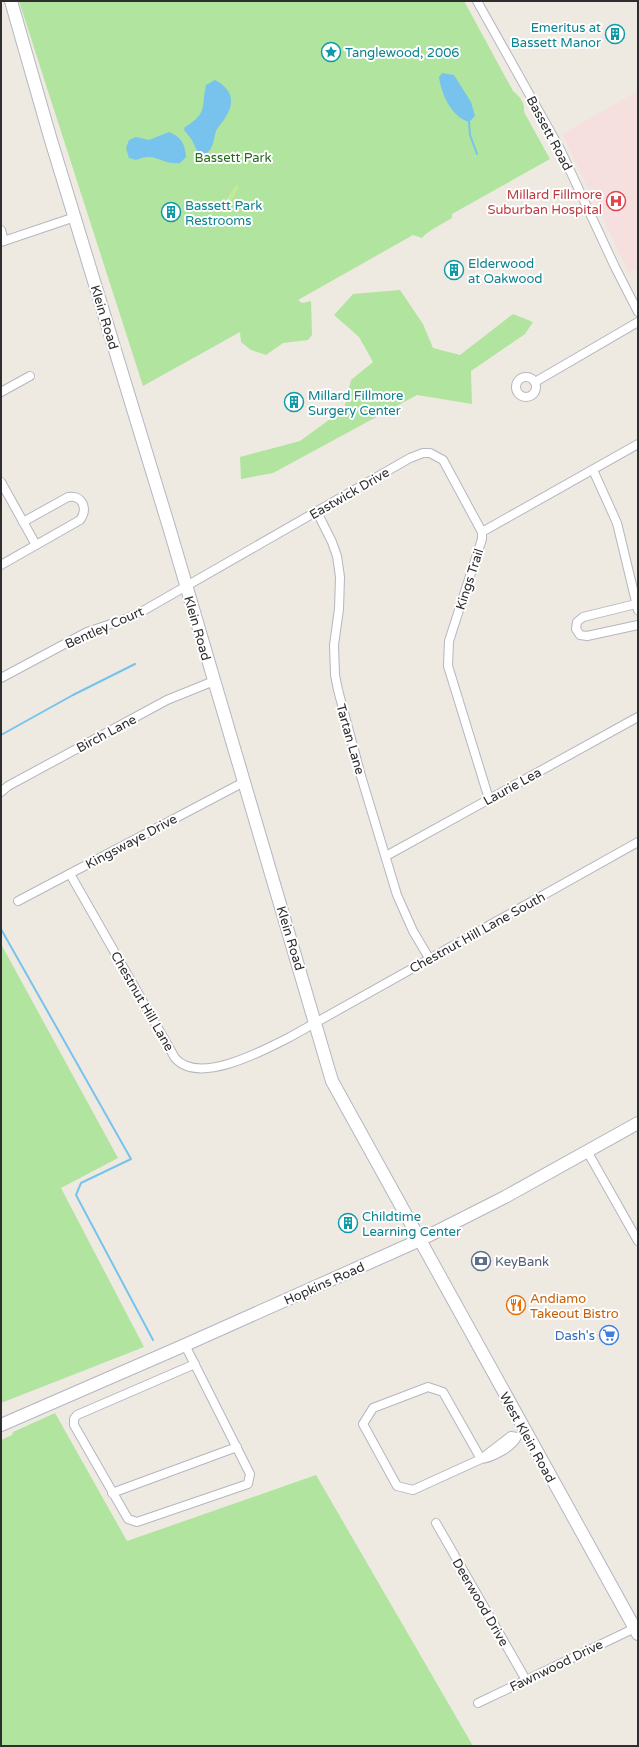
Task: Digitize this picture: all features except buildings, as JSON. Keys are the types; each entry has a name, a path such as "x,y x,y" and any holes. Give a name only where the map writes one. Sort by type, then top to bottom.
{"street":[{"path":"1,4 7,1"},
{"name":"Klein Road","path":"11,1 50,137 186,587 332,1081 420,1240"},
{"name":"Bassett Road","path":"477,1 560,149 615,267 638,312"},
{"path":"1,230 2,241 75,217"},
{"path":"535,382 638,322"},
{"path":"1,392 30,376"},
{"name":"Kings Trail","path":"489,799 450,674 447,656 450,637 482,539 482,532 638,444"},
{"name":"Eastwick Drive","path":"186,587 410,458 423,453 430,453 444,460 482,532"},
{"path":"593,470 617,524 637,607 582,616 577,622 576,629 580,634 587,636 638,625"},
{"path":"1,482 36,545"},
{"path":"1,565 80,520 85,515 85,508 83,503 74,496 68,497 23,522"},
{"name":"Tartan Lane","path":"317,512 332,542 337,556 340,577 339,609 334,644 335,675 338,690 359,769 403,912 429,958"},
{"name":"Bentley Court","path":"1,678 87,632 141,612 186,587"},
{"name":"Birch Lane","path":"1,792 8,786 167,700 214,681"},
{"name":"Laurie Lea","path":"386,856 638,717"},
{"name":"Kingswaye Drive","path":"18,901 244,782"},
{"name":"Chestnut Hill Lane South","path":"315,1022 638,842"},
{"name":"Chestnut Hill Lane","path":"70,874 175,1058 184,1066 196,1069 209,1068 237,1061 278,1043 315,1022"},
{"name":"Hopkins Road","path":"1,1425 420,1240 505,1196 638,1123"},
{"path":"587,1151 638,1241"},
{"name":"West Klein Road","path":"420,1240 521,1434 636,1631"},
{"path":"185,1345 195,1364 250,1474 248,1484 136,1522 128,1519 74,1425 74,1419 77,1414 195,1364"},
{"path":"481,1459 443,1392 428,1387 373,1408 364,1424 397,1486 414,1490 481,1459 488,1458 514,1442 521,1434"},
{"path":"112,1493 237,1448"},
{"name":"Deerwood Drive","path":"436,1523 526,1680"},
{"name":"Fawnwood Drive","path":"478,1703 636,1631"}],"shaded area":[{"name":"Millard Fillmore Suburban Hospital","path":"638,91 638,268 629,273 562,134"}],"green space":[{"name":"Bassett Park","path":"19,1 464,1 513,91 522,100 524,112 550,159 452,214 452,218 424,235 422,238 413,235 298,300 302,303 311,301 312,335 308,340 283,343 266,355 251,350 241,342 240,332 143,386"},
{"path":"236,185 239,187 226,209 222,206"},
{"path":"400,290 423,324 433,348 460,355 513,314 533,322 525,334 471,371 472,404 417,395 273,473 241,479 240,457 300,441 344,409 351,380 373,362 359,337 334,315 353,294"},
{"path":"1,944 118,1158 61,1188 144,1347 1,1403"},
{"path":"55,1413 127,1541 316,1475 473,1746 1,1746 1,1440 12,1435 13,1432"}],"water":[{"path":"442,73 454,75 471,102 475,116 469,122 457,115 448,104 440,83 439,77"},
{"path":"215,80 229,92 231,101 224,120 216,131 210,150 204,155 198,153 192,140 184,130 185,127 200,114 206,85"},
{"path":"169,132 177,136 182,141 185,148 186,157 180,163 167,162 149,157 136,160 129,158 126,148 129,140 136,137 149,140"}],"waterway":[{"path":"469,122 470,135 477,154"},
{"path":"1,735 73,695 135,664"},
{"path":"1,929 131,1159 81,1183 76,1195 153,1340"}],"place":[{"name":"Emeritus at Bassett Manor","path":"615,34"},
{"name":"Tanglewood, 2006","path":"331,52"},
{"name":"Millard Fillmore Suburban Hospital","path":"616,201"},
{"name":"Bassett Park Restrooms","path":"171,212"},
{"name":"Elderwood at Oakwood","path":"454,270"},
{"name":"Millard Fillmore Surgery Center","path":"294,402"},
{"name":"Childtime Learning Center","path":"348,1223"},
{"name":"KeyBank","path":"481,1261"},
{"name":"Andiamo Takeout Bistro","path":"516,1305"},
{"name":"Dash's","path":"609,1335"}]}
